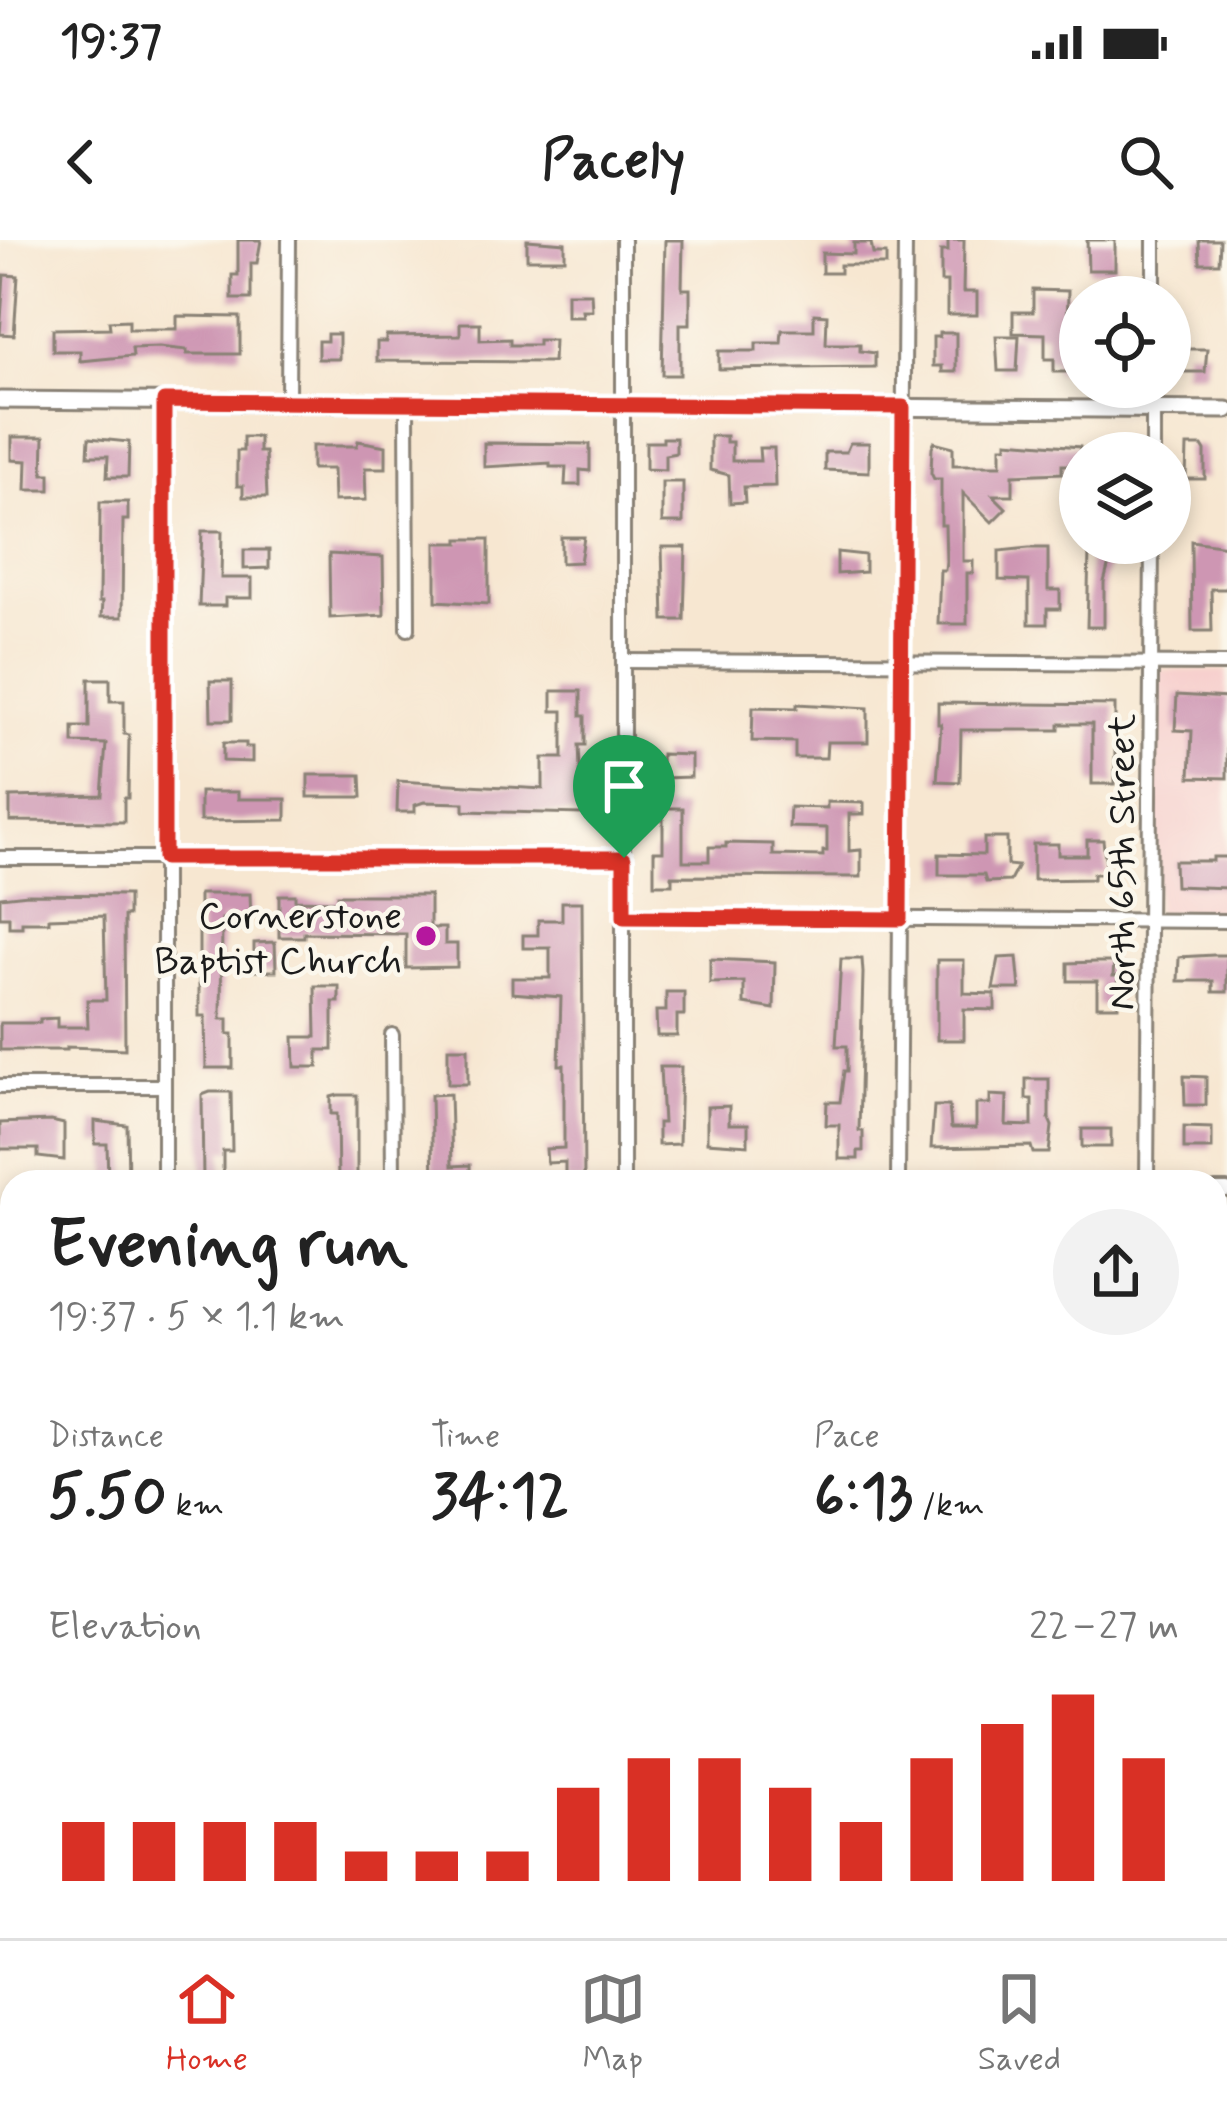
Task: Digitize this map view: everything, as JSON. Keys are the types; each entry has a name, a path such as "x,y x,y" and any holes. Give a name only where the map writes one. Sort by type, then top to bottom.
{"street":[{"path":"288,402 289,240"},
{"path":"623,240 623,1170"},
{"path":"898,1170 904,240"},
{"path":"1154,240 1154,276"},
{"path":"0,400 1227,410"},
{"path":"164,401 164,1170"},
{"path":"407,404 408,629"},
{"path":"1153,409 1153,432"},
{"name":"North 65th Street","path":"1147,1170 1152,564"},
{"path":"623,661 1227,664"},
{"path":"0,858 624,858"},
{"path":"624,917 1227,921"},
{"path":"392,1035 393,1170"},
{"path":"0,1086 164,1086"}],"shaded area":[{"path":"1156,670 1227,671 1227,912 1156,913"}],"building":[{"path":"238,240 261,240 257,263 251,263 251,299 232,299"},
{"path":"527,240 565,243 565,259 527,259"},
{"path":"665,240 683,240 682,289 690,289 690,324 680,324 680,375 662,375"},
{"path":"948,240 964,240 963,292 977,292 977,315 947,315 941,251 948,251"},
{"path":"1087,240 1115,240 1115,270 1088,270"},
{"path":"1199,240 1220,240 1219,263 1200,263"},
{"path":"854,243 871,243 873,254 886,254 886,265 840,265 840,273 822,273 822,253 854,254"},
{"path":"4,275 18,276 14,335 0,334"},
{"path":"1033,290 1059,291 1059,372 1054,372 1054,359 1045,359 1045,334 1013,333 1013,312 1033,312"},
{"path":"567,293 591,293 592,310 582,310 583,316 567,316"},
{"path":"814,314 827,315 826,344 860,344 860,351 875,353 875,367 719,369 719,351 756,351 756,343 781,343 782,330 814,330"},
{"path":"177,316 240,317 240,354 132,348 133,356 80,361 80,351 53,351 53,329 110,328 109,321 129,320 129,329 177,329"},
{"path":"460,323 480,323 480,340 538,345 538,340 554,340 553,362 377,361 377,342 386,342 386,336 460,335"},
{"path":"956,333 956,372 933,366 933,337"},
{"path":"327,334 339,334 339,359 318,359 318,341 327,341"},
{"path":"996,336 1019,336 1017,371 998,371"},
{"path":"1191,349 1207,349 1205,372 1191,372"},
{"path":"710,436 726,436 726,442 732,442 732,461 760,461 759,448 774,448 775,486 744,487 745,502 730,503 729,475 710,470"},
{"path":"12,437 44,437 43,474 50,474 50,490 26,490 27,461 12,460"},
{"path":"243,437 259,437 259,452 265,452 267,497 243,497 243,486 237,486 237,451 243,451"},
{"path":"89,438 129,442 128,477 107,477 108,456 88,456"},
{"path":"663,438 676,438 676,453 665,455 665,470 646,469 646,442 663,442"},
{"path":"358,441 386,446 386,468 365,468 366,500 334,501 333,469 312,469 312,446 357,446"},
{"path":"1007,441 1059,445 1059,473 1013,475 1013,495 993,495 1006,508 992,522 963,493 963,561 973,561 973,573 967,573 967,624 938,624 945,525 941,525 941,479 934,479 931,473 932,447 934,442 953,447 953,465 1001,465 1001,446 1007,446"},
{"path":"484,443 590,444 590,471 580,470 580,485 565,485 566,467 550,467 550,463 484,467"},
{"path":"850,443 869,443 869,472 825,470 825,452 846,452"},
{"path":"1191,446 1202,446 1205,451 1205,479 1191,479"},
{"path":"662,482 683,482 683,523 662,523"},
{"path":"100,502 128,502 128,520 123,520 122,617 101,617"},
{"path":"202,531 222,531 221,578 252,578 252,598 225,598 225,606 199,606"},
{"path":"561,537 584,537 580,562 561,563"},
{"path":"459,539 489,539 489,604 436,601 436,543 459,543"},
{"path":"1191,541 1227,546 1227,589 1211,589 1212,631 1192,631"},
{"path":"662,547 686,547 684,620 664,620"},
{"path":"1048,548 1048,590 1060,590 1060,609 1047,609 1047,624 1029,624 1029,581 999,580 999,551"},
{"path":"244,550 269,550 269,568 244,569"},
{"path":"837,552 865,555 865,572 837,574"},
{"path":"329,554 383,557 384,615 330,618"},
{"path":"1089,564 1109,564 1104,627 1087,627"},
{"path":"89,679 110,679 110,701 124,701 124,734 129,735 124,822 10,821 10,797 102,795 106,744 73,743 73,727 89,727"},
{"path":"210,681 232,681 232,720 211,720"},
{"path":"552,691 581,691 581,716 585,716 585,745 579,745 582,814 464,811 464,803 424,802 415,805 415,812 397,812 398,781 543,789 543,758 563,758 563,711 552,711"},
{"path":"1177,695 1227,698 1227,778 1190,777 1192,731 1175,730"},
{"path":"938,703 1115,705 1115,784 1092,784 1092,724 1059,724 1059,730 961,730 960,782 937,781"},
{"path":"797,704 868,708 868,742 827,742 826,758 795,758 795,742 752,741 753,707 797,708"},
{"path":"223,743 246,743 252,747 252,762 223,761"},
{"path":"661,754 691,755 691,777 662,778"},
{"path":"308,775 361,775 362,797 308,797"},
{"path":"200,792 238,792 238,799 286,799 286,820 200,821"},
{"path":"827,802 864,803 864,814 849,814 849,851 861,850 861,877 672,876 672,884 654,884 654,851 663,851 663,808 683,808 683,861 709,861 709,847 726,847 726,843 773,844 773,855 823,856 827,828 789,827 790,807 827,808"},
{"path":"984,838 1007,838 1007,865 1018,866 1010,881 986,882 984,875 939,875 939,854 984,855"},
{"path":"1087,840 1103,840 1107,874 1093,874 1093,879 1033,880 1033,844 1058,844 1058,855 1087,855"},
{"path":"1213,857 1227,857 1227,888 1175,886 1174,861 1213,861"},
{"path":"199,894 250,894 251,919 222,919 221,1019 228,1019 228,1034 233,1034 233,1068 206,1068 205,1016 199,1016"},
{"path":"128,895 125,1049 0,1050 0,1023 57,1018 57,1027 88,1027 87,1000 106,1000 104,916 49,918 49,922 9,927 9,917 0,917 0,897"},
{"path":"279,895 337,901 337,895 430,895 430,928 445,928 445,944 457,944 457,967 406,968 406,934 279,937"},
{"path":"562,902 582,902 584,1170 565,1170 565,1162 547,1163 546,1149 564,1148 561,997 512,993 512,978 550,978 550,948 523,948 523,935 538,935 538,920 562,920"},
{"path":"275,942 276,971 254,971 254,943"},
{"path":"1227,955 1227,992 1213,992 1213,981 1178,981 1179,957"},
{"path":"1017,957 1020,989 993,989 999,958"},
{"path":"710,959 775,962 774,1009 744,1004 744,982 710,983"},
{"path":"841,959 862,959 859,1131 863,1131 863,1151 858,1151 858,1159 839,1159 839,1125 826,1125 827,1102 840,1102 847,1071 847,1046 836,1046"},
{"path":"937,960 964,960 964,993 995,994 995,1010 964,1009 964,1040 937,1040"},
{"path":"1114,962 1118,1006 1097,1006 1097,981 1068,981 1068,963"},
{"path":"315,986 339,986 339,1002 333,1002 333,1050 318,1050 318,1067 295,1067 294,1037 316,1037"},
{"path":"666,992 684,992 684,1015 677,1015 677,1036 657,1036 656,1011 666,1011"},
{"path":"448,1048 468,1048 468,1084 448,1084"},
{"path":"660,1067 681,1067 679,1144 658,1145 658,1123 663,1123"},
{"path":"1184,1076 1206,1077 1206,1105 1185,1105"},
{"path":"1026,1079 1049,1079 1049,1153 1033,1153 1031,1146 931,1148 934,1106 949,1106 951,1128 976,1128 976,1104 990,1104 990,1095 1007,1096 1006,1125 1032,1126"},
{"path":"231,1092 232,1151 223,1151 223,1170 203,1170 202,1095"},
{"path":"450,1094 452,1166 470,1165 470,1170 433,1170 431,1095"},
{"path":"357,1095 357,1170 338,1170 337,1114 331,1114 331,1097"},
{"path":"729,1106 729,1124 748,1124 748,1145 707,1142 707,1107"},
{"path":"95,1121 127,1125 128,1170 108,1170 107,1144 95,1144"},
{"path":"0,1123 64,1124 64,1160 38,1157 38,1149 0,1149"},
{"path":"1184,1127 1212,1128 1212,1149 1184,1149"},
{"path":"1082,1129 1111,1129 1111,1147 1082,1147"}],"place":[{"name":"Cornerstone Baptist Church","path":"426,936"}],"route":[{"path":"164,401 903,407 900,919 624,917 624,858 164,858 164,401"}]}
